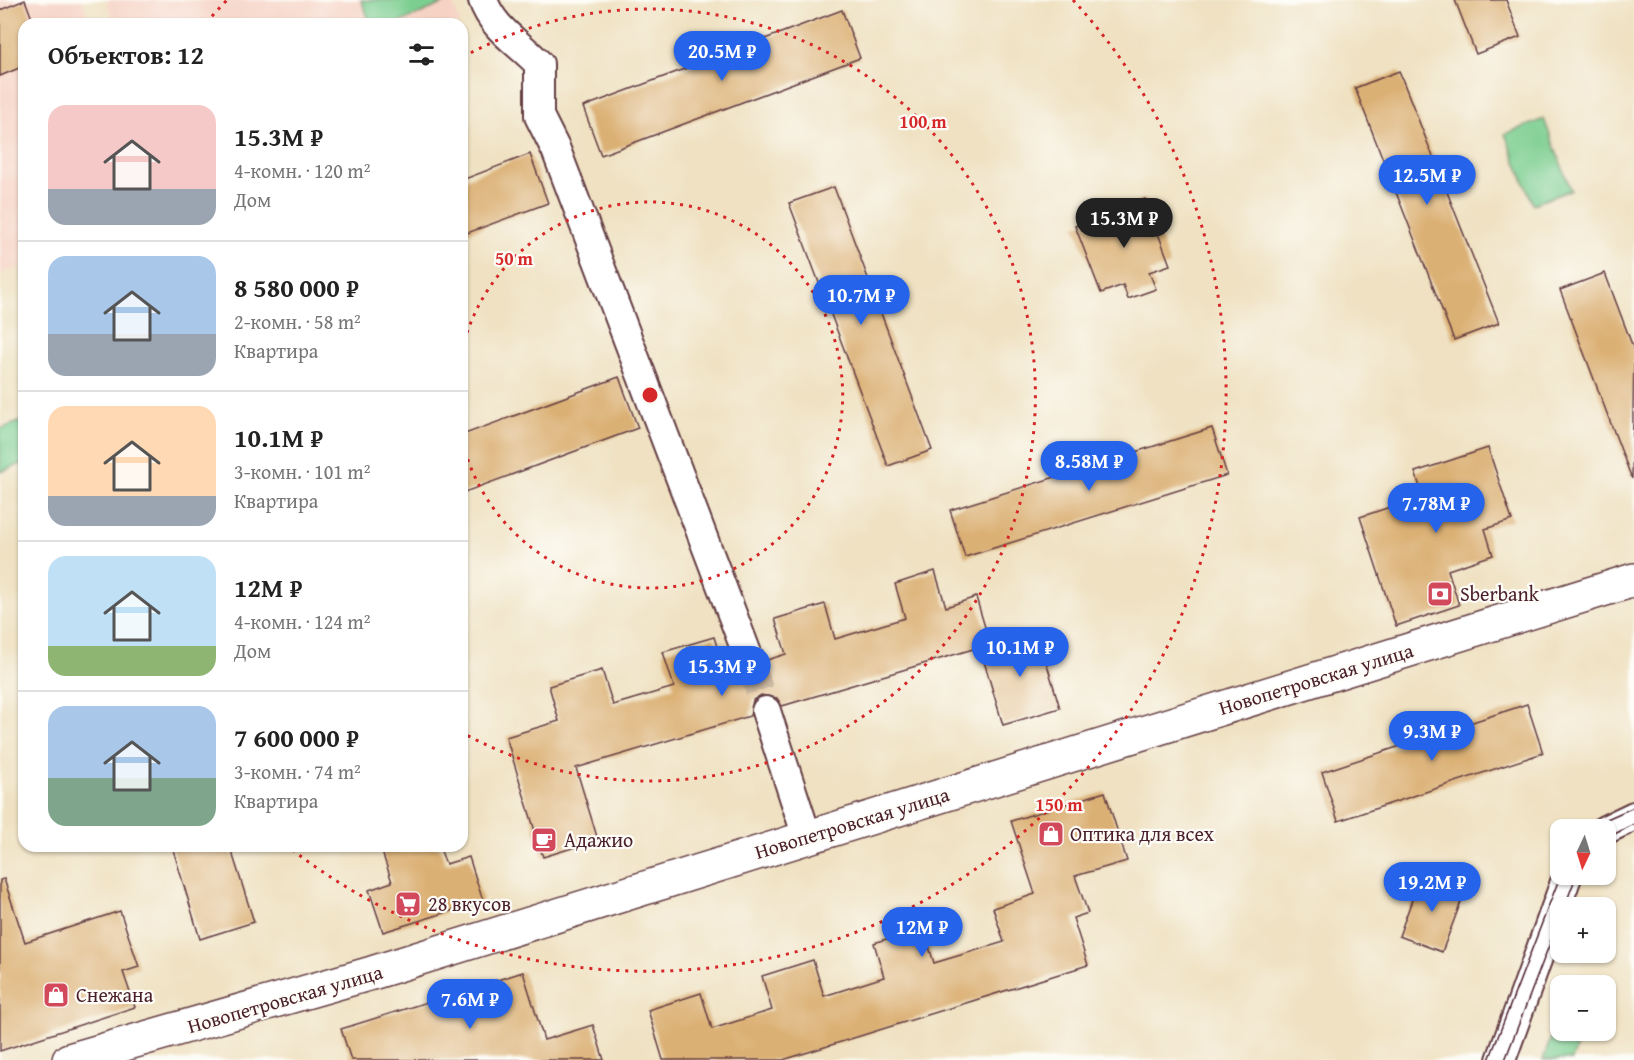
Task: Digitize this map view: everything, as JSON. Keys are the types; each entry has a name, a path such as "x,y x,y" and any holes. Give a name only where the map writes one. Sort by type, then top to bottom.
{"street":[{"path":"483,0 489,16 500,30 539,64 539,116 556,150 751,664"},
{"name":"Новопетровская улица","path":"69,1060 264,1006 1634,580"},
{"path":"766,711 807,837"},
{"path":"1616,825 1634,816"},
{"path":"1501,1060 1564,885"}],"shaded area":[{"path":"0,0 82,0 88,18 18,18 18,268 0,274"},
{"path":"106,0 451,0 458,18 113,18"}],"green space":[{"path":"361,0 443,0 445,3 410,18 368,18"},
{"path":"1544,119 1571,190 1533,204 1505,134"},
{"path":"18,422 18,465 0,472 0,429"},
{"path":"1550,1040 1579,1041 1572,1060 1543,1060"}],"building":[{"path":"25,0 32,18 18,18 18,68 0,76 0,10"},
{"path":"1455,0 1506,0 1520,37 1476,54"},
{"path":"842,10 860,58 601,155 583,107"},
{"path":"1399,71 1499,323 1454,340 1355,88"},
{"path":"530,154 548,203 468,233 468,178"},
{"path":"834,187 932,450 888,466 789,203"},
{"path":"1145,199 1170,265 1149,272 1156,289 1128,299 1123,285 1101,293 1075,226"},
{"path":"1605,273 1634,350 1632,479 1560,290"},
{"path":"619,377 638,428 468,491 468,433"},
{"path":"1212,428 1227,475 965,557 950,510"},
{"path":"1488,448 1512,520 1485,529 1493,555 1448,570 1459,605 1396,626 1360,517 1423,496 1415,472"},
{"path":"935,571 946,607 976,597 990,644 782,706 777,698 761,695 753,700 750,716 576,768 598,840 543,857 506,737 559,721 549,686 602,670 613,705 674,687 663,652 714,637 725,672 735,669 741,677 756,680 764,674 767,660 786,654 775,619 825,604 835,639 905,618 895,584"},
{"path":"1037,631 1060,708 1003,725 980,648"},
{"path":"1527,704 1543,753 1338,821 1322,772"},
{"path":"1105,792 1127,861 1075,876 1088,913 1073,918 1088,965 783,1060 663,1060 648,1010 701,993 712,1029 772,1010 762,976 813,960 824,996 884,977 874,943 923,927 934,963 1004,942 993,908 1035,894 1011,821"},
{"path":"174,852 232,852 254,922 200,939"},
{"path":"382,852 441,852 446,864 469,857 483,901 383,932 369,890 392,882"},
{"path":"1421,875 1465,891 1442,952 1399,936"},
{"path":"4,879 25,942 120,911 139,967 123,972 135,1007 0,1051 0,880"},
{"path":"523,972 544,1040 593,1025 604,1060 351,1060 341,1029"}],"tunnel":[{"path":"751,664 766,711"}],"tram line":[{"path":"1607,819 1634,807"},
{"path":"1616,833 1634,824"},
{"path":"1489,1060 1557,885"},
{"path":"1568,897 1573,885"},
{"path":"1505,1060 1550,943"}],"place":[{"name":"Sberbank","path":"1440,594"},
{"name":"Оптика для всех","path":"1051,834"},
{"name":"Адажио","path":"544,840"},
{"name":"28 вкусов","path":"408,904"},
{"name":"Снежана","path":"56,995"}]}
